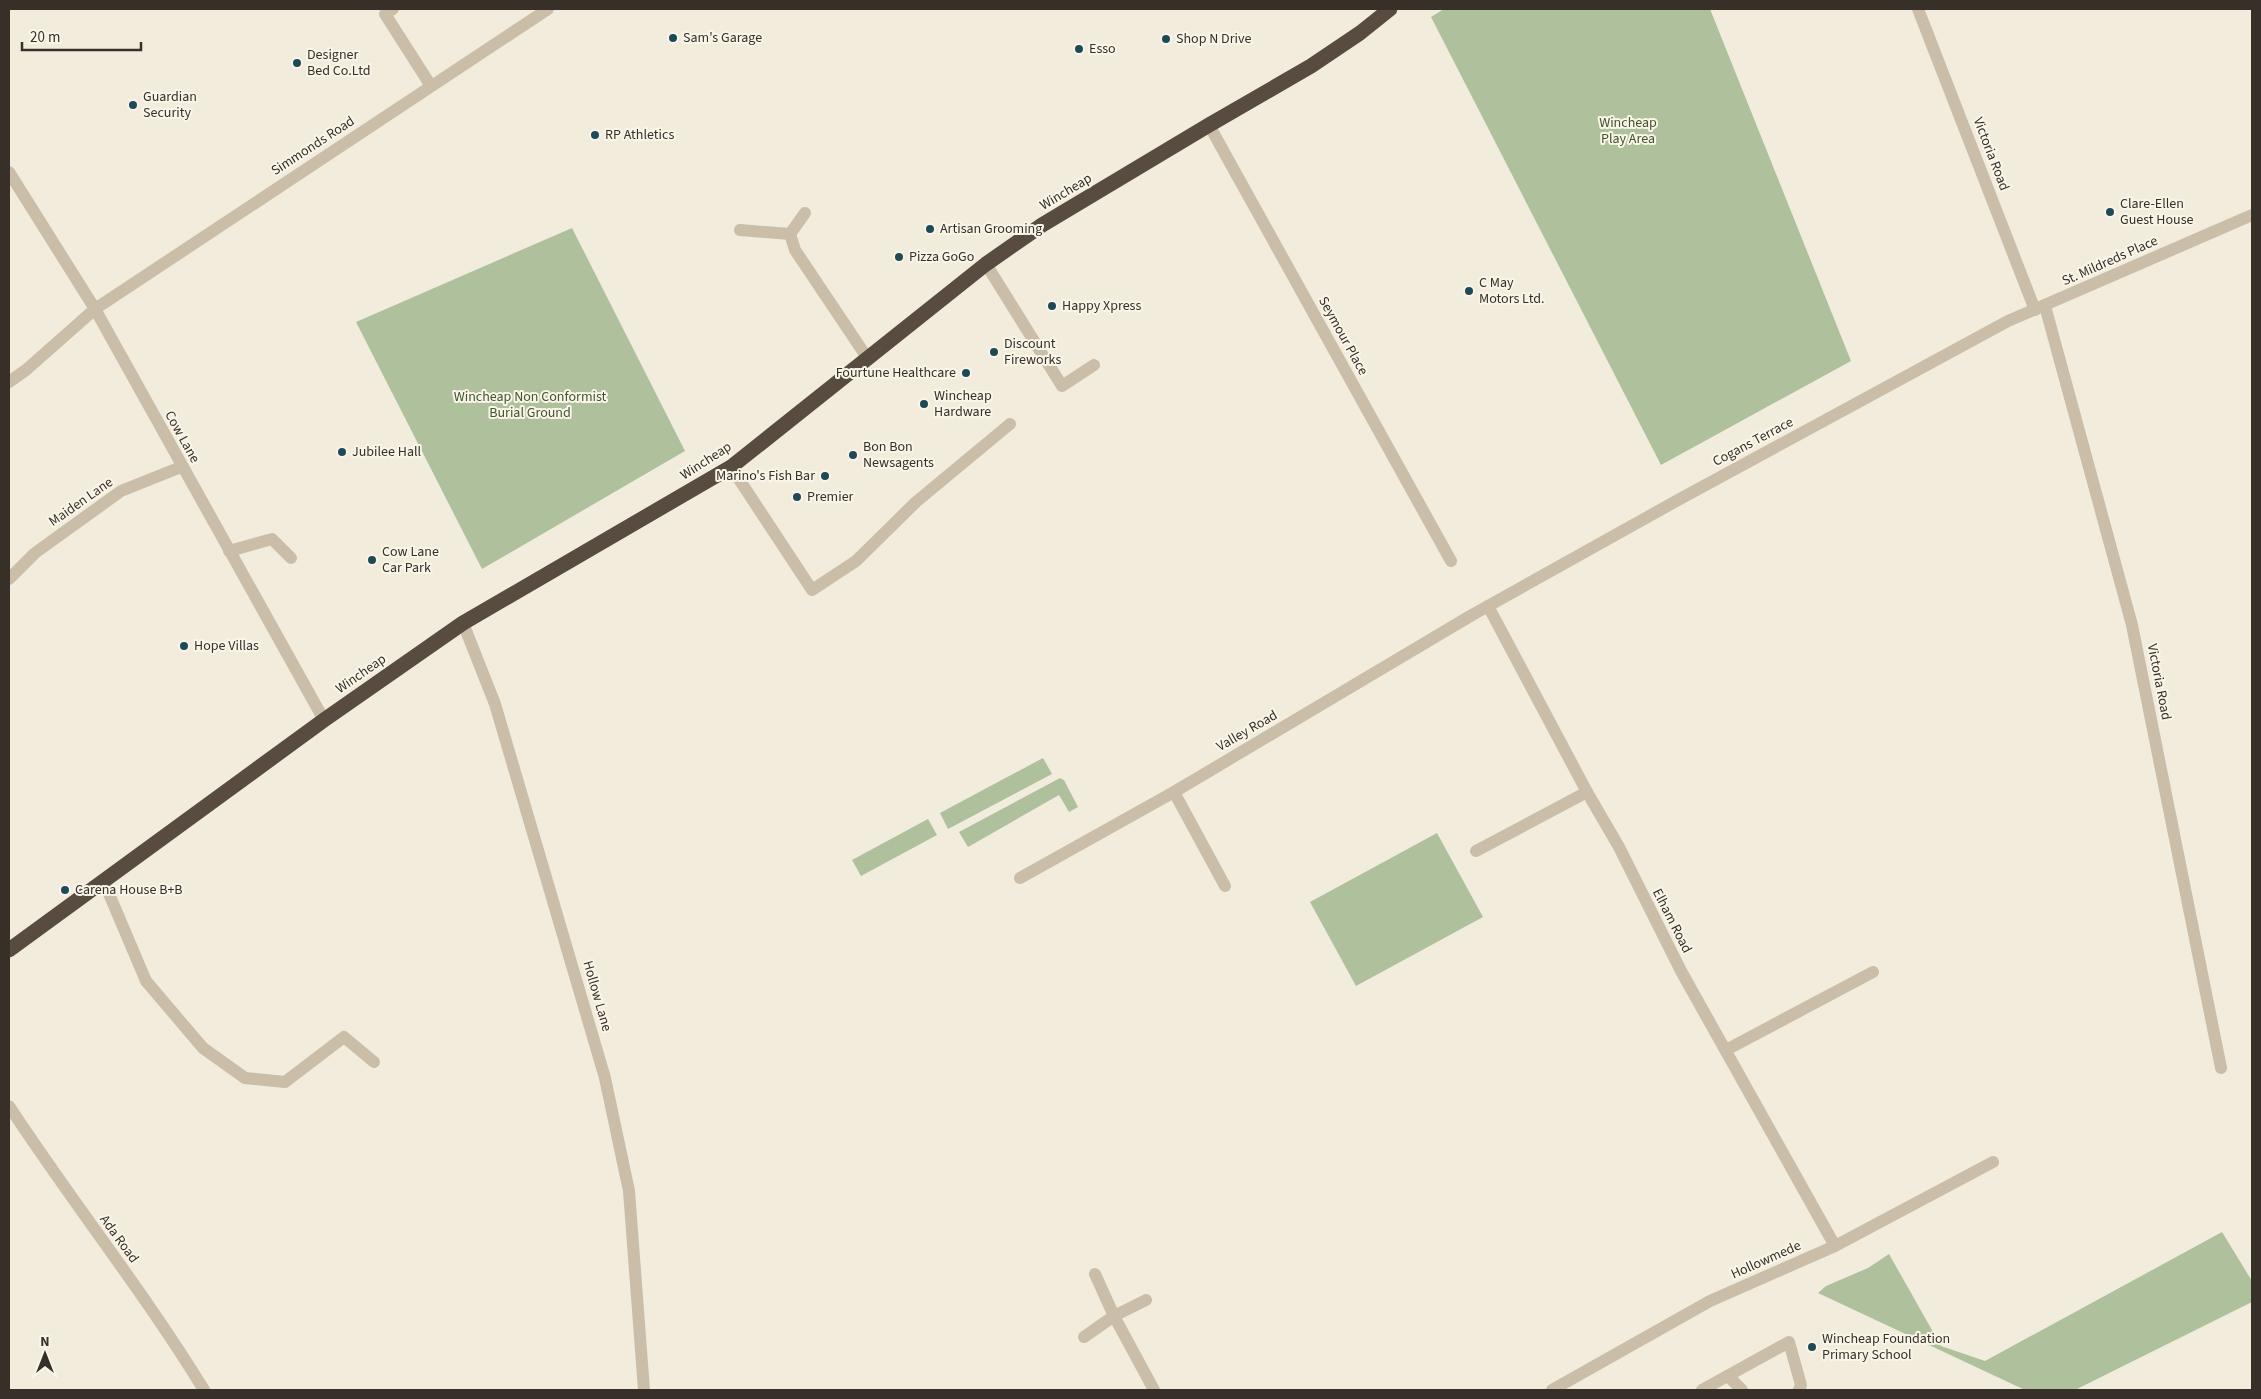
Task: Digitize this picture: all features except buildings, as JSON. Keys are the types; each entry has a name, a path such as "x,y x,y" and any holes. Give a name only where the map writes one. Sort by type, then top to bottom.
{"highway":[{"name":"Wincheap","path":"9,950 324,720 463,623 731,467 986,264 1042,225 1312,66 1360,33 1390,9"}],"street":[{"path":"393,9 385,14 431,86"},
{"name":"Simmonds Road","path":"9,382 26,370 95,309 548,9"},
{"name":"Victoria Road","path":"1918,9 2040,308 2132,625 2222,1068"},
{"name":"Seymour Place","path":"1209,125 1451,561"},
{"name":"Cow Lane","path":"9,174 95,309 181,467 324,720"},
{"path":"790,234 806,213"},
{"name":"St. Mildreds Place","path":"2040,308 2252,214"},
{"path":"740,230 790,234"},
{"path":"790,234 795,250 868,359"},
{"path":"986,264 1062,386 1094,365"},
{"name":"Cogans Terrace","path":"1488,606 2008,320 2040,308"},
{"path":"731,467 812,590 856,561 916,502 1010,424"},
{"name":"Maiden Lane","path":"9,579 35,553 120,491 181,467"},
{"path":"229,552 272,539 291,558"},
{"name":"Valley Road","path":"1020,878 1174,792 1488,606"},
{"name":"Elham Road","path":"1488,606 1587,792 1619,847 1680,971 1726,1050 1834,1246"},
{"name":"Hollow Lane","path":"463,623 495,704 605,1078 629,1191 644,1390"},
{"path":"1174,792 1225,886"},
{"path":"1476,851 1587,792"},
{"path":"104,882 146,981 203,1048 245,1078 285,1082 344,1037 374,1062"},
{"path":"1726,1050 1873,972"},
{"name":"Ada Road","path":"9,1106 48,1166 178,1348 204,1390"},
{"name":"Hollowmede","path":"1552,1390 1710,1301 1834,1246 1993,1162"},
{"path":"1095,1274 1114,1316 1154,1390"},
{"path":"1084,1337 1114,1316 1146,1300"},
{"path":"1702,1390 1789,1342 1801,1385 1799,1390"},
{"path":"1728,1376 1742,1390"}],"green space":[{"name":"Wincheap Play Area","path":"1444,9 1710,9 1851,361 1661,465 1431,17"},
{"name":"Wincheap Non Conformist Burial Ground","path":"572,228 685,451 482,569 356,322"},
{"path":"1043,758 1052,774 948,829 940,813"},
{"path":"1060,778 1064,780 1078,807 1069,812 1059,795 968,847 959,832"},
{"path":"928,819 937,835 861,876 852,860"},
{"path":"1437,833 1483,917 1356,986 1310,902"},
{"path":"2222,1232 2252,1281 2252,1302 2075,1390 2025,1390 1818,1293 1826,1286 1868,1268 1889,1254 1941,1346 1985,1361"}],"place":[{"name":"Sam's Garage","path":"673,38"},
{"name":"Shop N Drive","path":"1166,39"},
{"name":"Esso","path":"1079,49"},
{"name":"Designer Bed Co.Ltd","path":"297,63"},
{"name":"Guardian Security","path":"133,105"},
{"name":"RP Athletics","path":"595,135"},
{"name":"Clare-Ellen Guest House","path":"2110,212"},
{"name":"Artisan Grooming","path":"930,229"},
{"name":"Pizza GoGo","path":"899,257"},
{"name":"C May Motors Ltd.","path":"1469,291"},
{"name":"Happy Xpress","path":"1052,306"},
{"name":"Discount Fireworks","path":"994,352"},
{"name":"Fourtune Healthcare","path":"966,373"},
{"name":"Wincheap Hardware","path":"924,404"},
{"name":"Jubilee Hall","path":"342,452"},
{"name":"Bon Bon Newsagents","path":"853,455"},
{"name":"Marino's Fish Bar","path":"825,476"},
{"name":"Premier","path":"797,497"},
{"name":"Cow Lane Car Park","path":"372,560"},
{"name":"Hope Villas","path":"184,646"},
{"name":"Carena House B+B","path":"65,890"},
{"name":"Wincheap Foundation Primary School","path":"1812,1347"}]}
